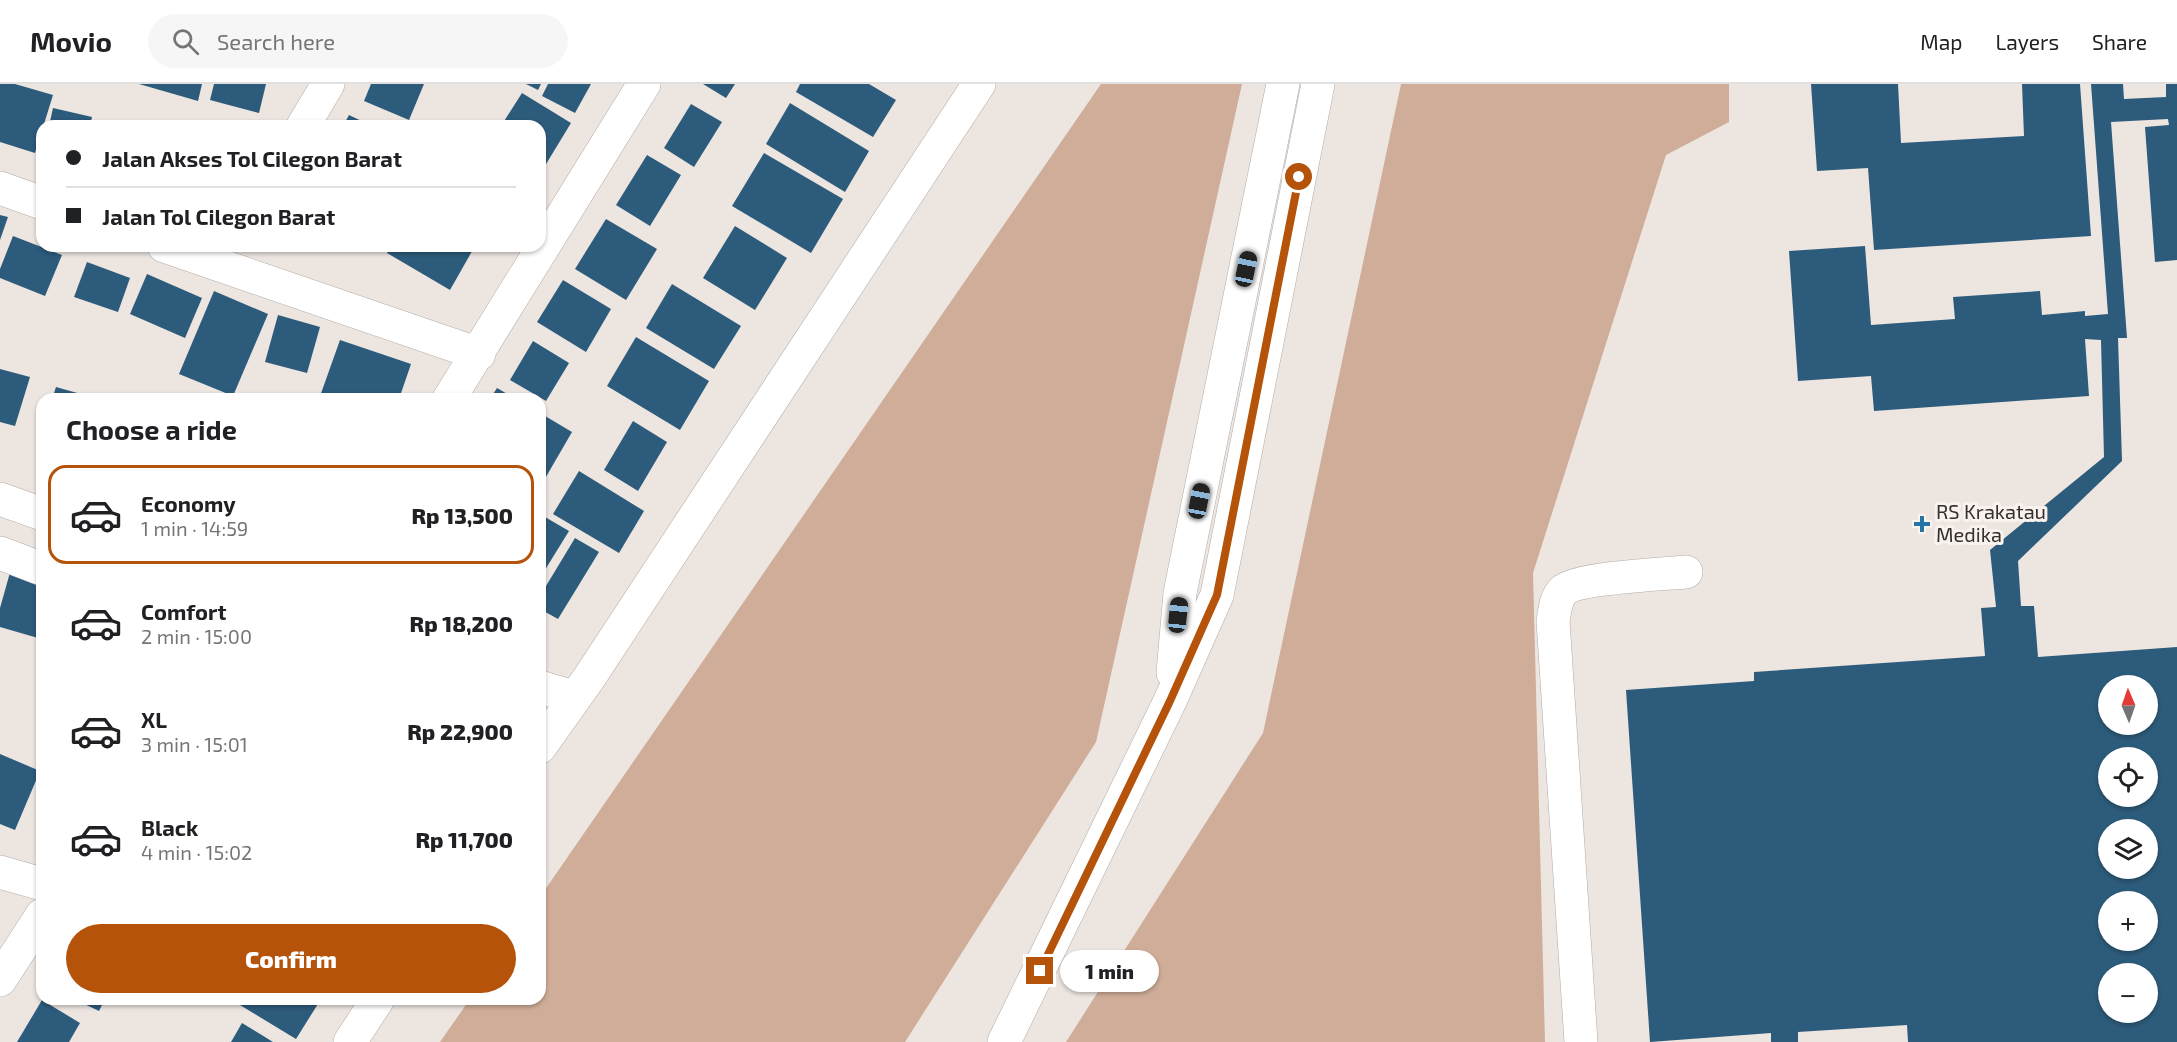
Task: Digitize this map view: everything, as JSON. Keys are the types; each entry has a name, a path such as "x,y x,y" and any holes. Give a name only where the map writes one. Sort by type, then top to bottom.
{"street":[{"path":"307,120 328,84"},
{"path":"546,244 644,84"},
{"path":"546,738 589,678 979,84"},
{"path":"1170,701 1180,593 1283,84"},
{"path":"1012,1039 1217,595 1318,84"},
{"path":"0,188 36,201"},
{"path":"200,252 224,256 479,354"},
{"path":"453,393 541,252"},
{"path":"0,499 36,512"},
{"path":"0,553 36,567"},
{"path":"1581,1042 1553,621 1556,605 1562,592 1580,583 1686,572"},
{"path":"546,689 573,698"},
{"path":"0,872 36,882"},
{"path":"0,980 36,924"},
{"path":"350,1042 374,1005"}],"shaded area":[{"path":"1101,84 1242,84 1096,742 905,1042 440,1042 466,1005 546,1005 546,888"},
{"path":"1401,84 1729,84 1729,122 1666,155 1533,573 1545,1042 1066,1042 1263,733"}],"building":[{"path":"0,84 15,84 53,95 45,120 36,120 35,153 0,142"},
{"path":"139,84 202,84 198,101"},
{"path":"214,84 266,84 259,113 210,100"},
{"path":"371,84 424,84 409,120 364,101"},
{"path":"526,84 541,84 538,90"},
{"path":"548,84 591,84 575,113 542,96"},
{"path":"703,84 735,84 726,98"},
{"path":"800,84 869,84 896,100 873,137 796,92"},
{"path":"1811,84 1898,84 1901,143 2024,136 2022,84 2080,84 2091,236 1874,250 1868,168 1817,171"},
{"path":"2091,84 2123,84 2124,99 2166,97 2166,84 2177,84 2177,260 2155,262 2145,127 2169,125 2168,119 2111,122 2127,338 2118,338 2122,461 2018,561 2021,606 2034,606 2038,657 2177,647 2177,1042 1908,1042 1907,1025 1798,1032 1798,1042 1771,1042 1771,1033 1650,1042 1626,690 1754,681 1754,672 1985,656 1981,608 1996,607 1990,550 2104,457 2101,340 2085,339 2089,396 1874,411 1871,376 1798,381 1789,251 1865,246 1871,325 1955,319 1953,297 2040,291 2042,315 2085,311 2085,316 2108,314"},
{"path":"522,93 571,123 546,164 546,120 505,120"},
{"path":"790,103 869,151 845,192 766,144"},
{"path":"691,104 722,122 694,167 664,148"},
{"path":"53,108 92,117 91,120 50,120"},
{"path":"349,115 359,120 346,120"},
{"path":"764,153 843,199 811,253 732,206"},
{"path":"647,155 681,175 650,226 616,205"},
{"path":"0,215 8,217 0,240"},
{"path":"606,219 657,249 626,300 575,269"},
{"path":"735,226 787,258 755,310 703,278"},
{"path":"13,236 36,245 36,252 54,252 62,255 45,296 0,278 0,269"},
{"path":"388,252 472,252 450,290"},
{"path":"87,262 130,278 118,312 74,297"},
{"path":"147,274 202,298 185,338 130,314"},
{"path":"563,280 611,309 586,352 537,322"},
{"path":"672,284 741,326 714,369 646,328"},
{"path":"214,291 268,314 234,393 226,393 179,374"},
{"path":"278,315 320,327 307,373 265,362"},
{"path":"636,337 709,381 680,430 607,386"},
{"path":"340,340 411,364 401,393 321,393"},
{"path":"533,341 569,363 546,401 546,393 532,393 510,380"},
{"path":"0,369 30,377 15,426 0,422"},
{"path":"56,387 77,393 54,393"},
{"path":"497,388 506,393 494,393"},
{"path":"546,417 572,432 546,477"},
{"path":"633,421 667,442 638,491 604,470"},
{"path":"579,471 644,511 619,553 553,514"},
{"path":"546,518 569,531 546,568"},
{"path":"575,538 599,552 558,619 546,612 546,586"},
{"path":"11,569 36,575 36,637 0,627 0,608"},
{"path":"0,754 36,769 36,780 15,830 0,824"},
{"path":"39,1005 50,1005 80,1023 69,1042 17,1042"},
{"path":"86,1005 102,1005 99,1011"},
{"path":"240,1005 317,1005 296,1039"},
{"path":"242,1023 273,1042 231,1042"}],"place":[{"name":"RS Krakatau Medika","path":"1922,524"}],"route":[{"path":"1040,971 1170,701 1217,595 1299,177"}]}
